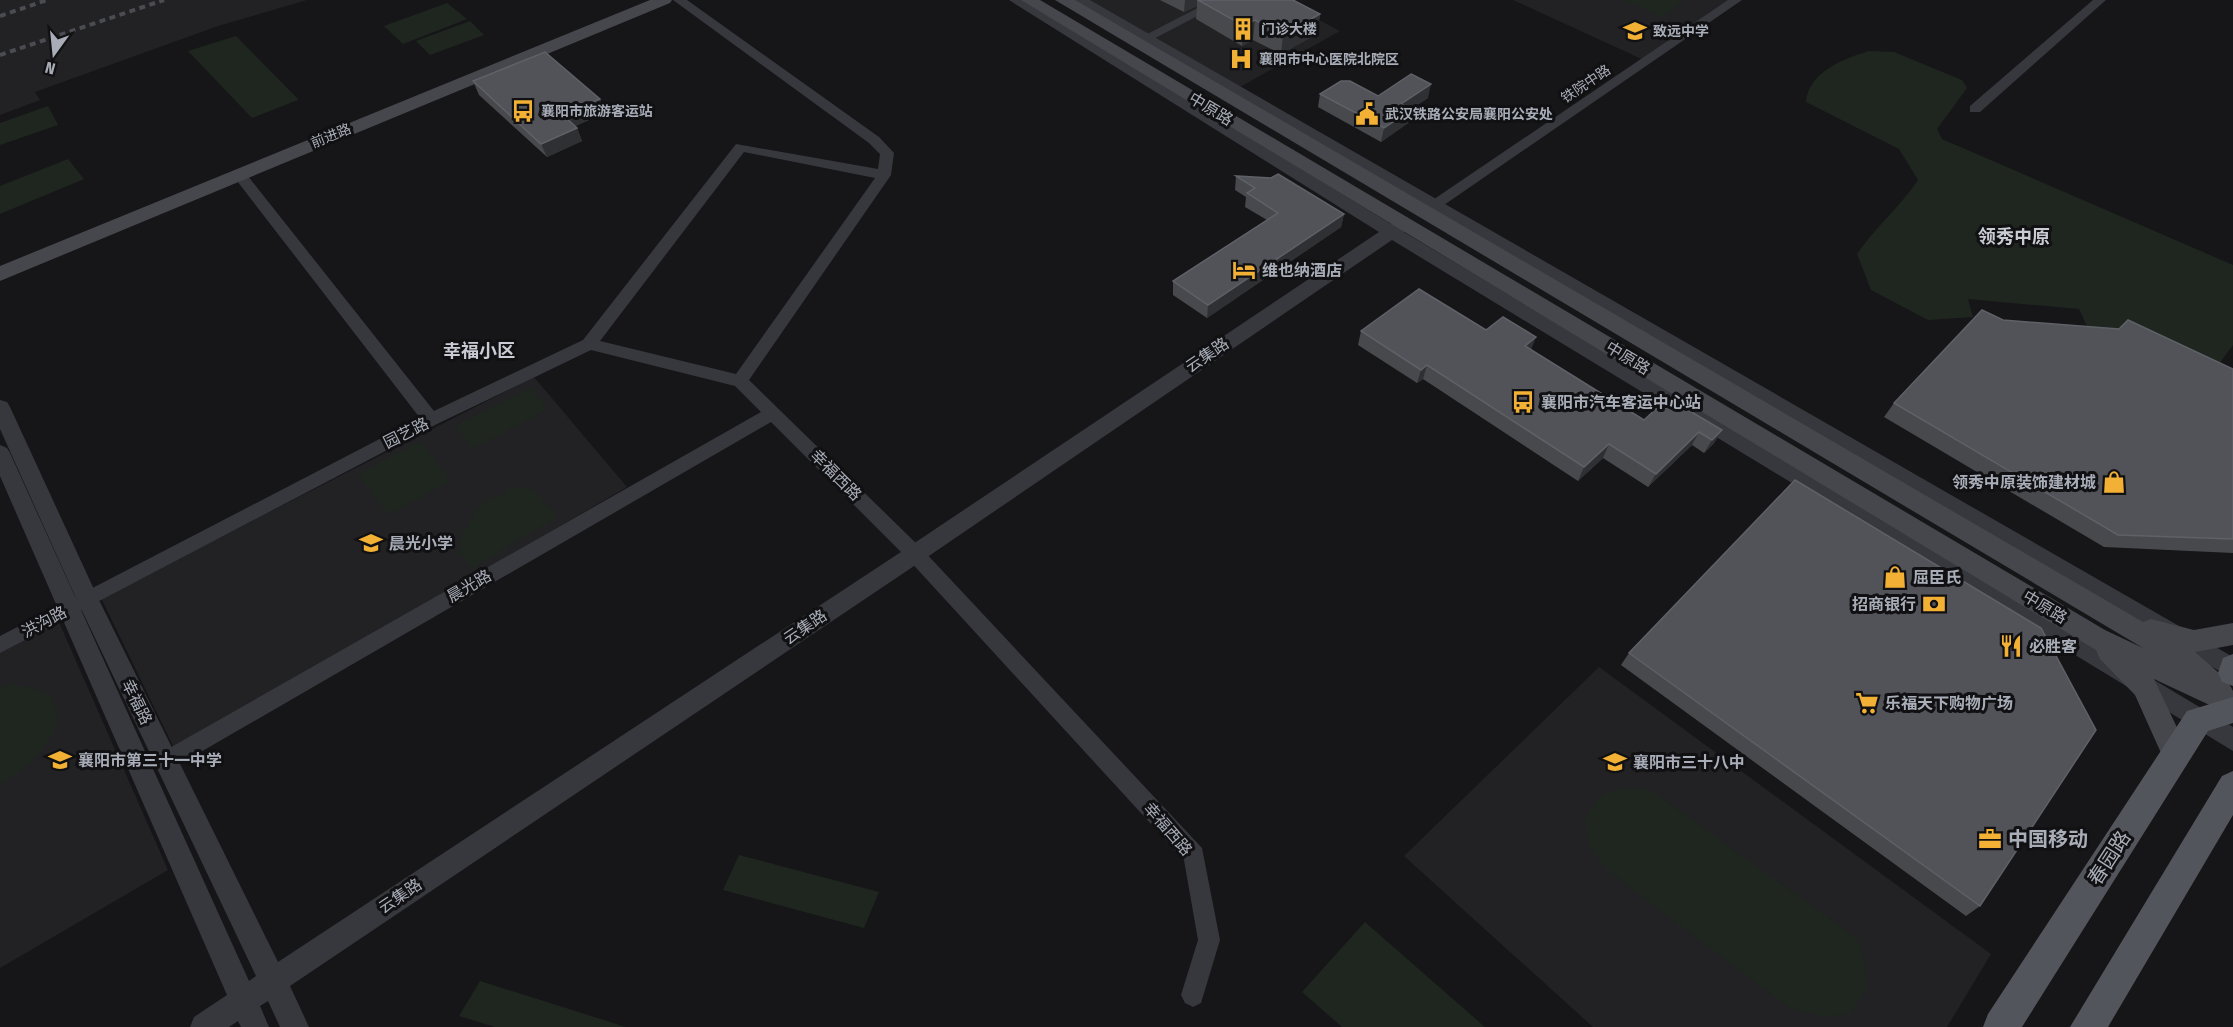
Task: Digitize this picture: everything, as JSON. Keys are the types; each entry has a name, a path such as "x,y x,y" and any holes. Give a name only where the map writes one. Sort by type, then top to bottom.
{"main road":[{"name":"前进路","path":"0,260 632,0"},
{"name":"前进路","path":"0,274 664,0"},
{"name":"中原路","path":"1029,0 1397,227 2096,638 2233,703"},
{"name":"中原路","path":"1063,0 1141,41 1430,209 2189,662 2233,703"},
{"path":"2123,624 2194,641 2230,633"},
{"path":"2096,638 2145,687 2176,755"},
{"path":"2198,721 2233,710"},
{"name":"春园路","path":"2001,1027 2198,721"},
{"path":"2088,1027 2232,789"}],"street":[{"path":"679,0 874,140 887,153 884,175 740,381 589,344 741,147 884,175"},
{"path":"1016,0 1397,227 2198,721 2233,740"},
{"path":"1080,0 1141,41 1222,0"},
{"name":"铁院中路","path":"1430,209 1736,0"},
{"path":"1975,110 2100,0"},
{"path":"239,174 431,420"},
{"path":"1430,209 2233,669"},
{"name":"云集路","path":"204,1027 915,554 1397,227"},
{"name":"园艺路","path":"78,604 431,420 589,344"},
{"name":"幸福西路","path":"740,381 915,554 1194,855 1209,940 1193,995"},
{"name":"幸福路","path":"0,407 78,604 255,1027"},
{"name":"晨光路","path":"166,761 773,413"},
{"name":"幸福路","path":"0,453 78,604 166,761 295,1027"},
{"name":"洪沟路","path":"0,645 78,604"}],"shaded area":[{"path":"0,0 307,0 218,26 35,92 40,100 0,115"},
{"name":"襄阳市中心医院北院区","path":"1090,0 1281,0 1340,31 1240,87"},
{"name":"致远中学","path":"1513,0 1736,0 1646,61"},
{"path":"1623,0 1685,0 1662,17"},
{"path":"447,3 467,19 403,44 384,26"},
{"path":"470,21 484,35 430,55 416,41"},
{"path":"236,36 298,100 252,118 188,51"},
{"path":"1869,51 1894,52 1962,80 1967,88 1937,129 1942,139 2233,265 2233,345 2219,364 2165,346 2087,326 2079,309 1968,299 1973,317 1928,320 1871,290 1857,254 1918,180 1899,149 1806,102 1808,91 1820,75 1839,62"},
{"path":"48,106 58,125 0,145 0,123"},
{"path":"68,159 84,179 0,214 0,186"},
{"name":"晨光小学","path":"534,377 627,487 175,750 101,598"},
{"path":"530,388 548,409 473,449 455,426"},
{"path":"420,441 451,481 388,515 358,474"},
{"path":"510,486 534,490 557,517 472,568 459,553 461,533 481,505 494,497 504,495"},
{"name":"襄阳市第三十一中学","path":"58,620 168,870 0,968 0,650"},
{"name":"襄阳市三十八中","path":"1599,667 1991,954 1947,1027 1593,1027 1404,856"},
{"path":"11,684 34,688 51,697 57,712 56,725 38,755 0,784 0,688"},
{"path":"1627,788 1649,789 1859,940 1865,963 1867,988 1850,1013 1827,1017 1791,1009 1604,867 1588,844 1585,817 1604,793"},
{"path":"739,855 879,892 864,928 723,890"},
{"path":"1365,922 1485,1027 1342,1027 1302,992"},
{"path":"480,981 626,1027 495,1027 459,1016"}],"building":[{"path":"1198,0 1293,0 1320,14 1283,35 1255,20 1244,26"},
{"name":"襄阳市旅游客运站","path":"545,52 600,99 563,115 577,128 541,144 473,81"},
{"path":"1411,74 1431,84 1401,104 1411,110 1384,128 1320,94 1341,81 1350,81 1378,96"},
{"name":"维也纳酒店","path":"1278,174 1344,214 1208,305 1173,281 1278,213 1247,193 1255,188 1236,176 1271,178"},
{"name":"襄阳市汽车客运中心站","path":"1419,289 1486,330 1503,317 1536,337 1525,346 1644,420 1668,398 1722,430 1712,440 1699,432 1656,474 1609,444 1584,467 1427,365 1421,370 1361,331"},
{"name":"领秀中原装饰建材城","path":"1982,310 2003,320 2119,329 2128,320 2233,369 2233,539 2118,535 1894,403"},
{"name":"乐福天下购物广场","path":"1795,480 2041,628 2096,730 1980,906 1629,653"}],"railway":[{"path":"0,16 47,0"},
{"path":"0,55 164,0"}],"place":[{"name":"门诊大楼","path":"1243,29"},
{"name":"致远中学","path":"1635,31"},
{"name":"襄阳市中心医院北院区","path":"1241,59"},
{"name":"襄阳市旅游客运站","path":"523,111"},
{"name":"武汉铁路公安局襄阳公安处","path":"1367,114"},
{"name":"维也纳酒店","path":"1244,270"},
{"name":"襄阳市汽车客运中心站","path":"1523,402"},
{"name":"领秀中原装饰建材城","path":"2114,482"},
{"name":"晨光小学","path":"371,543"},
{"name":"屈臣氏","path":"1895,577"},
{"name":"招商银行","path":"1934,604"},
{"name":"必胜客","path":"2011,646"},
{"name":"乐福天下购物广场","path":"1867,703"},
{"name":"襄阳市第三十一中学","path":"60,760"},
{"name":"襄阳市三十八中","path":"1615,762"},
{"name":"中国移动","path":"1990,839"}],"district":[{"name":"领秀中原","path":"2014,237"},
{"name":"幸福小区","path":"479,351"}]}
